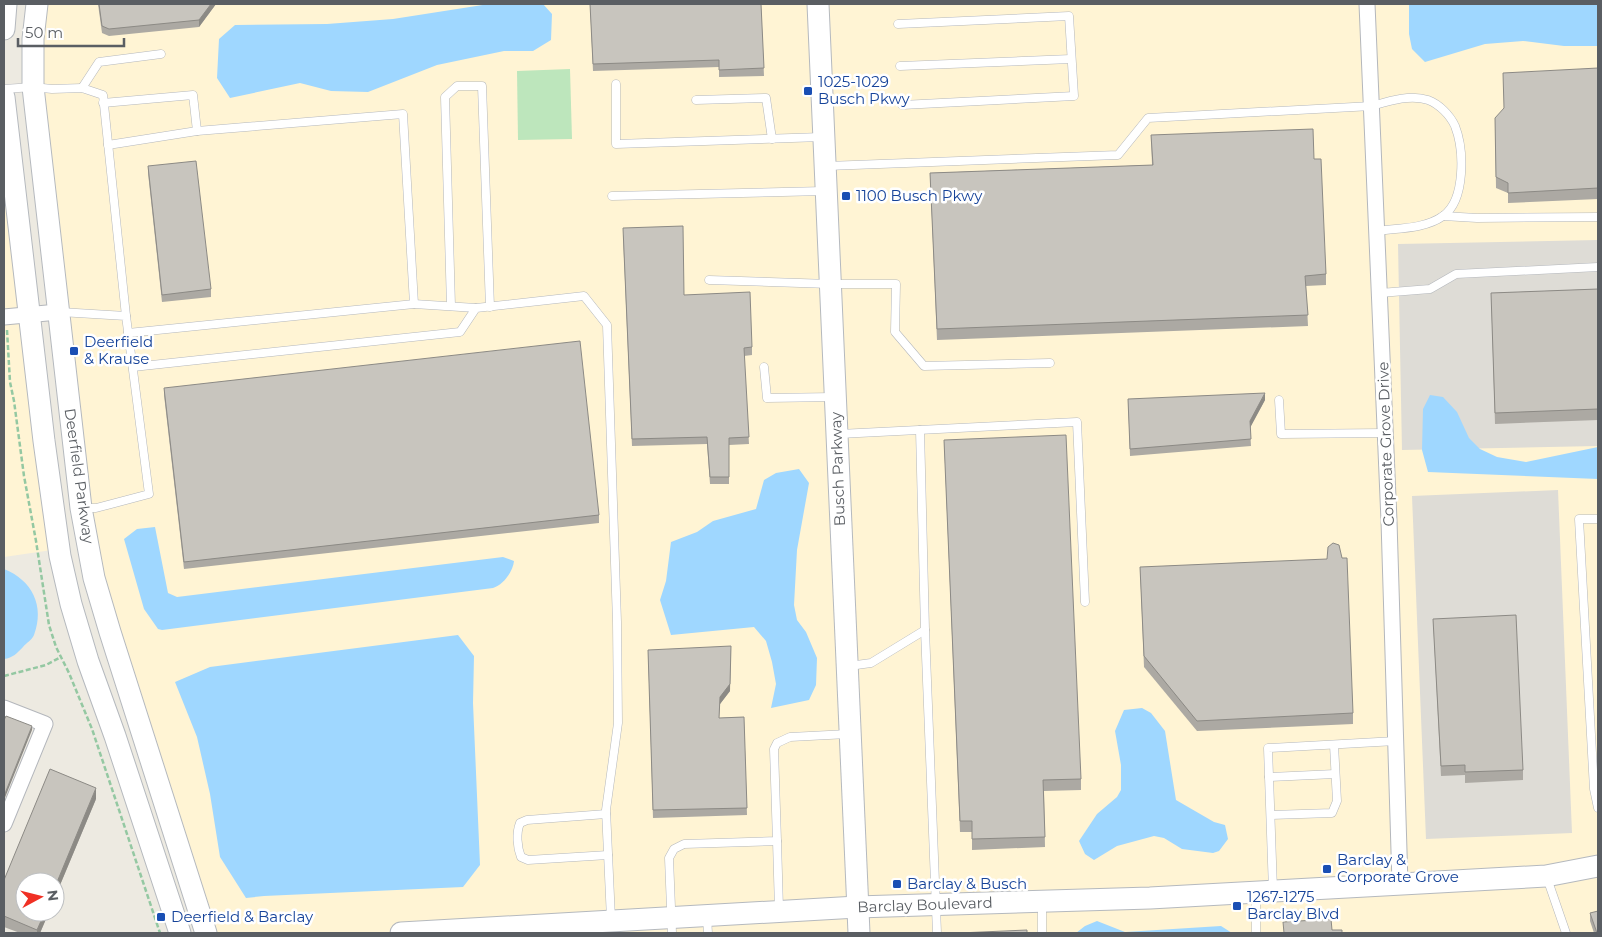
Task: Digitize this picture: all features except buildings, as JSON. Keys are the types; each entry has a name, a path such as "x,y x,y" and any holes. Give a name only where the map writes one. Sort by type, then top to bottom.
{"street":[{"path":"4,29 6,4"},
{"name":"Deerfield Parkway","path":"37,4 33,39 33,87 80,508 94,578 102,605 206,933"},
{"name":"Busch Parkway","path":"818,4 859,933"},
{"name":"Corporate Grove Drive","path":"1367,4 1380,293 1400,884"},
{"name":"Deerfield Parkway","path":"4,97 53,514 60,556 71,604 88,661 115,736 180,933"},
{"path":"4,317 58,312"},
{"path":"4,708 45,724 4,824"},
{"name":"Barclay Boulevard","path":"401,933 611,921 672,926 708,924 779,912 857,907 1042,902 1265,892 1546,876 1598,866"}],"lane":[{"path":"898,24 1069,16 1074,96 902,105"},
{"path":"82,88 99,62 161,54"},
{"path":"900,66 1071,59"},
{"path":"616,84 616,144 824,137"},
{"path":"451,306 445,97 457,86 482,86 490,307"},
{"path":"4,89 33,87 52,89 82,88 103,95 126,316 149,494 96,508 80,508"},
{"path":"104,103 192,95 197,131"},
{"path":"696,100 766,98 772,139"},
{"path":"825,166 1118,155 1148,118 1372,106 1392,100 1413,98 1428,100 1444,109 1455,126 1460,150 1459,192 1452,208 1443,216 1412,227 1377,231"},
{"path":"108,146 197,131 403,114 414,304"},
{"path":"612,196 826,190"},
{"path":"1443,216 1477,218 1598,217"},
{"path":"1380,293 1430,289 1456,274 1598,267"},
{"path":"709,280 896,284 895,332 924,366 1050,363"},
{"path":"128,333 414,304 476,308 584,296 607,325 617,612 618,724 606,814 611,921"},
{"path":"133,367 460,332 476,308"},
{"path":"58,312 126,316"},
{"path":"764,367 767,398 835,396"},
{"path":"1279,400 1281,434 1385,433"},
{"path":"837,434 1077,422 1085,602"},
{"path":"920,430 924,630 936,933"},
{"path":"1598,519 1579,519 1598,808"},
{"path":"847,666 871,663 924,630"},
{"path":"779,912 774,749 777,743 790,737 850,734"},
{"path":"1256,933 1265,892 1271,815 1268,748 1396,742"},
{"path":"1271,815 1332,812 1337,801 1334,744"},
{"path":"1269,777 1335,774"},
{"path":"606,814 527,820 520,823 518,829 518,850 521,857 528,860 608,855"},
{"path":"672,926 669,858 674,848 684,844 777,841"},
{"path":"1546,876 1566,933"},
{"path":"1042,902 1042,933"}],"path":[{"path":"4,676 46,665 61,657"}],"shaded area":[{"path":"48,4 1598,4 1598,933 217,933 101,571 76,397 41,55"},
{"path":"4,180 52,550 4,557"},
{"path":"1598,240 1598,446 1402,450 1398,244"},
{"path":"1558,490 1572,833 1426,839 1412,496"}],"green space":[{"path":"570,69 572,139 518,140 517,71"}],"water":[{"path":"489,4 543,4 552,14 551,40 533,51 504,51 437,65 368,92 331,91 300,83 230,98 217,78 219,39 235,25 327,24 393,19"},
{"path":"1409,4 1598,4 1598,46 1564,46 1523,41 1485,44 1425,62 1412,49 1409,34"},
{"path":"1430,395 1443,397 1457,412 1469,438 1480,449 1497,457 1526,462 1598,447 1598,479 1428,472 1422,450 1423,409"},
{"path":"799,469 809,483 797,550 794,605 797,620 806,632 817,658 816,685 809,700 771,708 776,684 772,662 766,641 754,627 671,635 660,600 666,581 671,542 697,532 713,521 756,509 764,480 776,473"},
{"path":"155,527 168,593 177,597 503,557 514,561 507,578 493,588 162,630 158,629 144,609 124,539 137,529"},
{"path":"4,569 14,574 29,587 37,604 38,614 32,638 15,655 4,659"},
{"path":"458,635 474,656 473,703 480,865 463,887 246,898 220,857 210,794 197,737 175,682 210,667"},
{"path":"1142,708 1151,713 1165,731 1176,800 1214,822 1225,825 1228,839 1219,851 1213,853 1182,849 1164,838 1154,836 1117,846 1094,860 1085,854 1079,841 1097,814 1117,797 1121,790 1121,765 1115,731 1124,710"},
{"path":"1097,921 1125,932 1221,926 1232,933 1076,933 1085,926"}],"place":[{"name":"1025-1029 Busch Pkwy","path":"808,91"},
{"name":"1100 Busch Pkwy","path":"846,196"},
{"name":"Deerfield & Krause","path":"74,351"},
{"name":"Barclay & Corporate Grove","path":"1327,869"},
{"name":"Barclay & Busch","path":"897,884"},
{"name":"1267-1275 Barclay Blvd","path":"1237,906"},
{"name":"Deerfield & Barclay","path":"161,917"}]}
